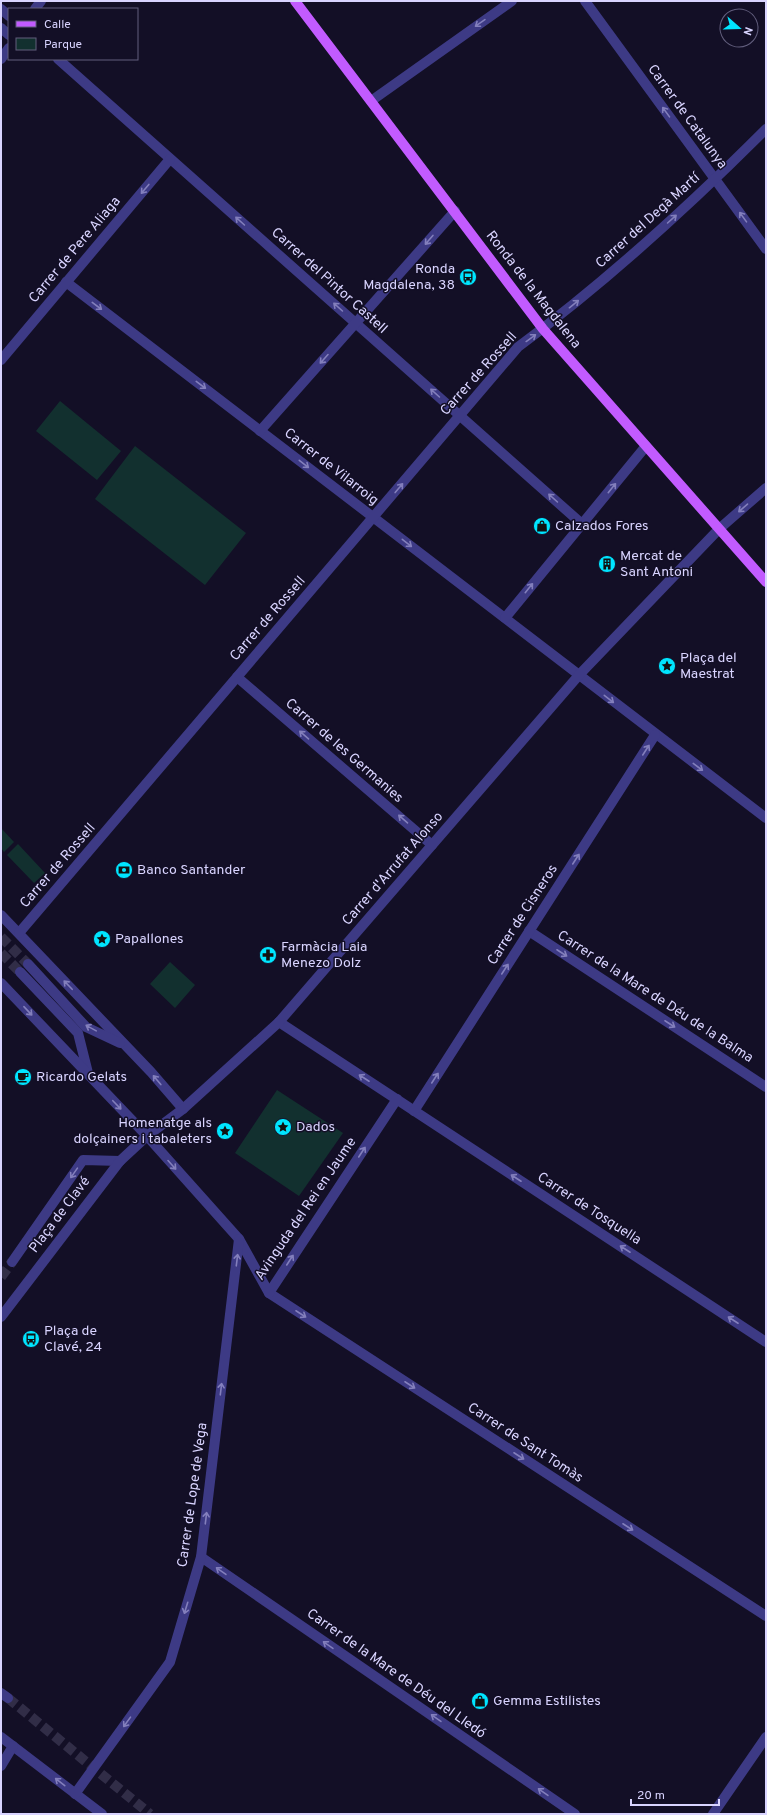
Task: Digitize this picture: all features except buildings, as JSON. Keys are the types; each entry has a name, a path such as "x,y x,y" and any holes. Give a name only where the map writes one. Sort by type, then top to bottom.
{"main road":[{"name":"Ronda de la Magdalena","path":"295,1 543,329 766,582"}],"street":[{"path":"371,101 512,1"},
{"name":"Carrer de Catalunya","path":"585,1 766,249"},
{"path":"1,59 8,49"},
{"name":"Carrer del Pintor Castell","path":"59,60 582,524"},
{"name":"Carrer del Degà Martí","path":"543,329 591,290 716,180 766,129"},
{"name":"Carrer de Pere Aliaga","path":"1,360 170,159"},
{"path":"260,430 455,211"},
{"name":"Carrer de Vilarroig","path":"66,282 579,675"},
{"name":"Carrer de Rossell","path":"19,933 374,518 518,347 543,329"},
{"path":"505,618 646,446"},
{"path":"766,488 719,529 579,675 766,818"},
{"name":"Carrer d'Arrufat Alonso","path":"147,1136 183,1109 279,1022 579,675"},
{"name":"Carrer de les Germanies","path":"237,677 432,845"},
{"name":"Carrer de Cisneros","path":"414,1111 656,735"},
{"path":"1,915 126,1045 183,1109"},
{"name":"Carrer de la Mare de Déu de la Balma","path":"529,931 766,1087"},
{"path":"28,964 86,1026 126,1045"},
{"path":"20,972 78,1032 89,1075"},
{"name":"Avinguda del Rei en Jaume","path":"1,983 147,1136 239,1239 268,1293 396,1099"},
{"path":"279,1022 396,1099"},
{"name":"Carrer de Tosquella","path":"396,1099 766,1342"},
{"name":"Plaça de Clavé","path":"1,1316 120,1161 147,1136"},
{"path":"12,1262 84,1160 120,1161"},
{"name":"Carrer de Lope de Vega","path":"75,1794 170,1662 201,1557 239,1239"},
{"name":"Carrer de Sant Tomàs","path":"268,1293 766,1616"},
{"name":"Carrer de la Mare de Déu del Lledó","path":"201,1557 575,1814"},
{"path":"1,1737 102,1814"},
{"path":"712,1814 762,1752 766,1737"},
{"path":"1,1766 13,1746"}],"green space":[{"path":"60,401 121,451 97,480 36,431"},
{"path":"135,446 246,533 205,585 95,499"},
{"path":"1,828 14,842 4,852 1,848"},
{"path":"18,844 45,873 34,883 7,855"},
{"path":"170,962 195,985 175,1008 150,984"},
{"path":"277,1090 343,1133 299,1196 235,1153"}],"tunnel":[{"path":"1,937 28,964"},
{"path":"1,953 20,972"},
{"path":"1,1277 12,1262"},
{"path":"8,1698 150,1814"}],"place":[{"name":"Ronda Magdalena, 38","path":"468,277"},
{"name":"Calzados Fores","path":"542,526"},
{"name":"Mercat de Sant Antoni","path":"607,564"},
{"name":"Plaça del Maestrat","path":"667,666"},
{"name":"Banco Santander","path":"124,870"},
{"name":"Papallones","path":"102,939"},
{"name":"Farmàcia Laia Menezo Dolz","path":"268,955"},
{"name":"Ricardo Gelats","path":"23,1077"},
{"name":"Dados","path":"283,1127"},
{"name":"Homenatge als dolçainers i tabaleters","path":"225,1131"},
{"name":"Plaça de Clavé, 24","path":"31,1339"},
{"name":"Gemma Estilistes","path":"480,1701"}]}
